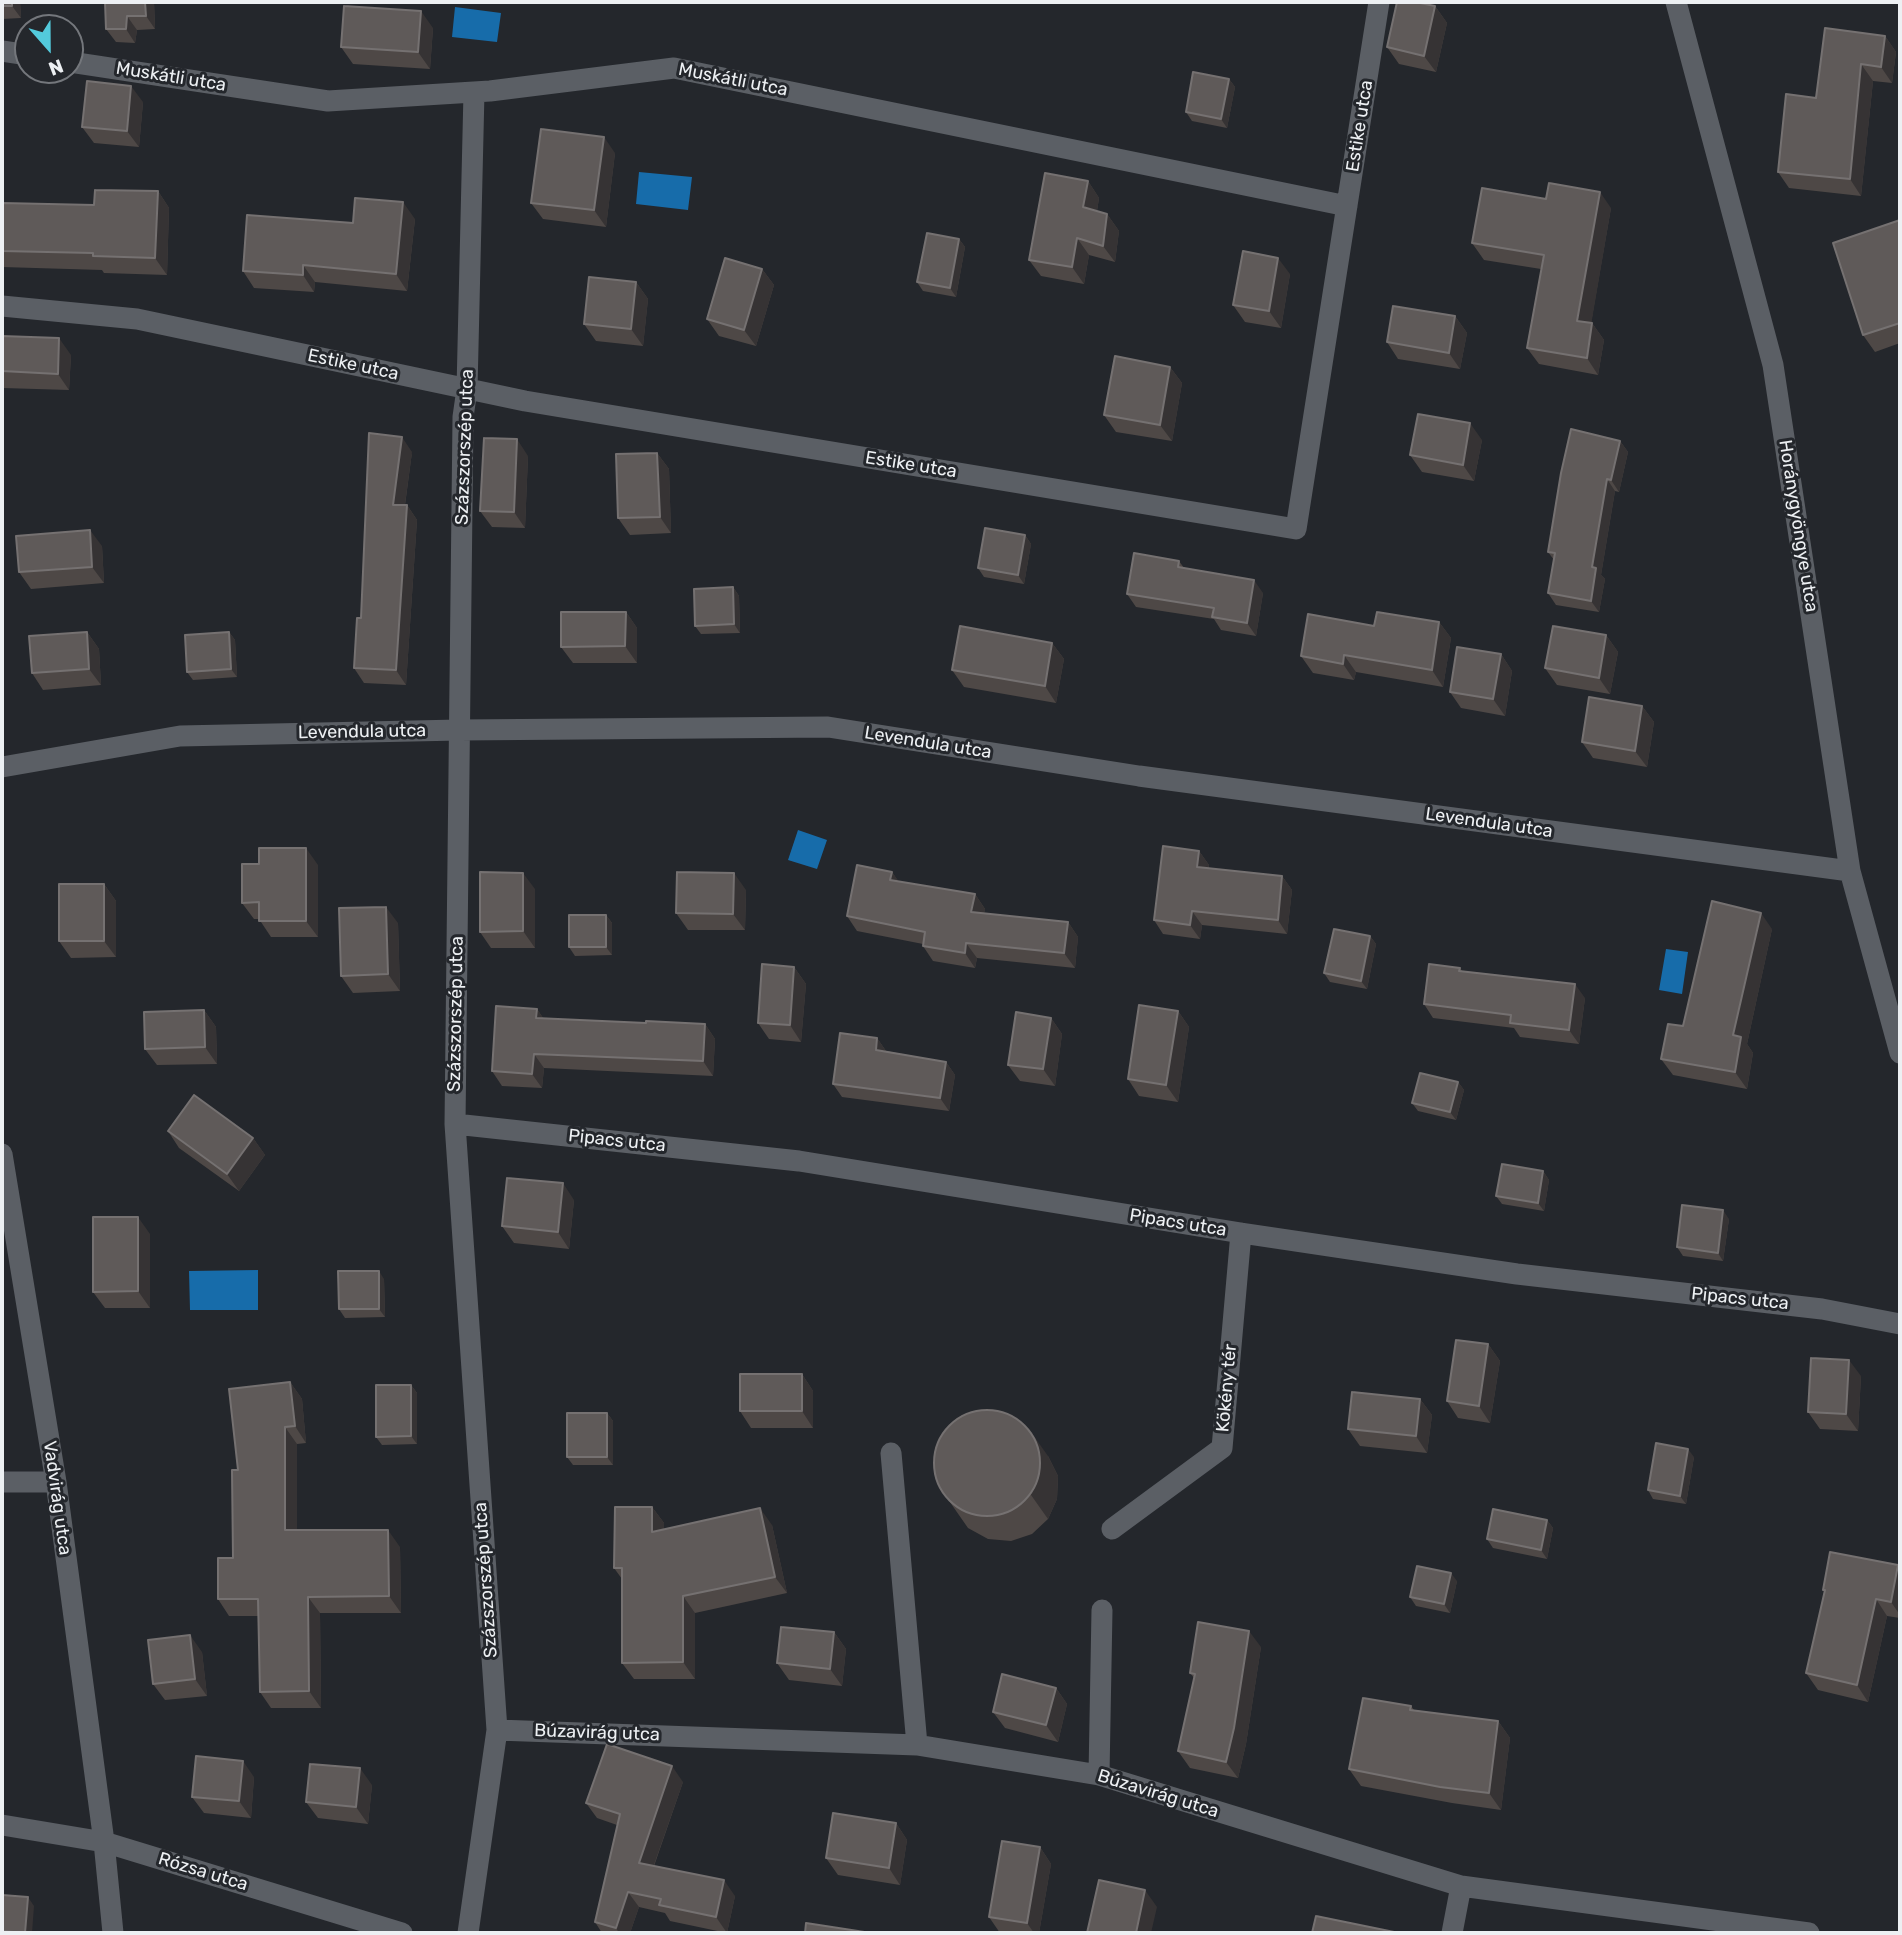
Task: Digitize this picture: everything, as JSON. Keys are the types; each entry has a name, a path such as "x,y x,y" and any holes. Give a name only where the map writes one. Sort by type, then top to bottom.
{"street":[{"name":"Estike utca","path":"2,306 137,319 525,401 1296,529 1379,2"},
{"name":"Horánygyöngye utca","path":"1676,2 1773,365 1850,871 1900,1053"},
{"name":"Muskátli utca","path":"84,64 328,101 474,92 674,68 1347,206"},
{"name":"Százszorszép utca","path":"468,1933 496,1730 456,1124 463,417 467,389 474,92"},
{"name":"Levendula utca","path":"2,767 180,736 459,730 828,727 1139,776 1850,871"},
{"name":"Pipacs utca","path":"456,1124 799,1161 1241,1233 1517,1274 1822,1308 1900,1324"},
{"name":"Vadvirág utca","path":"2,1154 56,1482 104,1842 113,1933"},
{"name":"Kökény tér","path":"1112,1529 1222,1448 1241,1233"},
{"path":"891,1453 917,1745"},
{"path":"2,1482 56,1482"},
{"path":"1099,1775 1102,1610"},
{"name":"Búzavirág utca","path":"496,1730 917,1745 1099,1775 1461,1886 1809,1933"},
{"name":"Rózsa utca","path":"2,1825 104,1842 402,1933"},
{"path":"1452,1933 1461,1886"}],"water":[{"path":"455,7 501,13 497,42 452,37"},
{"path":"639,172 692,177 688,210 636,204"},
{"path":"798,830 827,840 817,869 788,860"},
{"path":"1666,949 1688,952 1682,994 1659,990"},
{"path":"258,1270 258,1310 190,1310 189,1271"}],"building":[{"path":"2,2 12,2 12,6 2,6"},
{"path":"105,2 145,2 146,16 127,16 126,29 106,29"},
{"path":"1397,2 1435,6 1424,56 1387,47"},
{"path":"344,6 421,11 418,52 341,47"},
{"path":"1825,28 1885,36 1881,67 1861,64 1850,179 1778,172 1786,94 1816,98"},
{"path":"1193,72 1229,79 1221,119 1186,112"},
{"path":"87,81 131,86 127,131 82,127"},
{"path":"541,129 604,137 594,210 531,203"},
{"path":"1045,173 1088,181 1083,207 1107,214 1103,246 1077,238 1072,267 1029,260"},
{"path":"1549,183 1600,192 1577,321 1592,323 1587,358 1527,348 1544,255 1472,243 1482,188 1546,199"},
{"path":"95,190 158,191 155,258 93,256 93,253 2,251 2,203 94,205"},
{"path":"355,198 403,202 396,274 303,265 303,275 243,271 247,215 353,223"},
{"path":"1900,220 1900,323 1863,335 1833,243"},
{"path":"927,233 959,239 950,288 917,282"},
{"path":"1243,251 1278,258 1269,311 1233,305"},
{"path":"725,258 762,269 744,330 707,319"},
{"path":"589,277 636,282 631,329 584,324"},
{"path":"1393,306 1455,316 1449,353 1387,342"},
{"path":"2,336 59,338 58,374 2,371"},
{"path":"1115,356 1170,367 1160,425 1104,415"},
{"path":"1418,414 1470,423 1463,465 1410,455"},
{"path":"1571,429 1620,441 1611,480 1607,479 1592,567 1596,568 1591,601 1548,593 1555,553 1548,552"},
{"path":"369,433 402,437 393,505 407,505 396,670 354,668 357,618 361,618"},
{"path":"484,438 517,439 514,512 480,511"},
{"path":"657,453 660,517 618,518 616,454"},
{"path":"985,528 1025,535 1018,575 978,568"},
{"path":"90,530 92,567 19,572 16,536"},
{"path":"1134,553 1179,561 1178,567 1254,580 1247,623 1212,617 1214,608 1127,594"},
{"path":"733,587 734,624 695,626 694,589"},
{"path":"561,612 626,612 625,646 561,647"},
{"path":"1377,612 1439,622 1432,670 1344,655 1343,664 1301,656 1308,614 1374,626"},
{"path":"960,626 1052,643 1045,686 952,670"},
{"path":"1553,626 1606,635 1599,678 1545,668"},
{"path":"87,632 89,669 32,673 29,636"},
{"path":"229,632 231,669 187,672 185,635"},
{"path":"1457,647 1501,654 1493,699 1450,692"},
{"path":"1589,697 1642,706 1635,751 1582,742"},
{"path":"1163,846 1199,851 1197,867 1282,876 1278,920 1192,911 1190,925 1154,920"},
{"path":"259,848 306,848 306,921 259,921 259,902 242,903 242,864 259,864"},
{"path":"857,865 892,872 890,880 975,894 971,912 1068,922 1064,953 966,943 965,953 923,946 925,932 847,916"},
{"path":"480,872 523,873 523,931 480,932"},
{"path":"677,872 734,873 733,914 676,913"},
{"path":"59,884 104,884 104,941 59,941"},
{"path":"1712,901 1761,913 1733,1035 1741,1037 1735,1072 1661,1059 1668,1024 1683,1026"},
{"path":"386,907 388,974 341,976 339,908"},
{"path":"569,915 606,915 606,947 569,947"},
{"path":"1334,929 1370,936 1361,981 1324,973"},
{"path":"762,964 794,967 790,1025 758,1023"},
{"path":"1429,964 1460,968 1459,971 1575,984 1569,1030 1510,1023 1511,1015 1424,1004"},
{"path":"1139,1005 1178,1011 1166,1085 1128,1079"},
{"path":"496,1006 537,1009 536,1018 705,1024 703,1061 534,1054 532,1074 492,1071"},
{"path":"204,1010 205,1047 145,1049 144,1012"},
{"path":"1016,1012 1051,1018 1043,1069 1008,1065"},
{"path":"840,1033 877,1038 876,1050 946,1062 940,1098 833,1084"},
{"path":"1420,1073 1458,1082 1450,1112 1412,1103"},
{"path":"194,1095 253,1138 227,1174 168,1131"},
{"path":"1502,1164 1543,1171 1538,1203 1496,1196"},
{"path":"507,1178 563,1183 558,1232 502,1226"},
{"path":"1682,1205 1723,1210 1718,1253 1677,1247"},
{"path":"93,1217 138,1217 138,1291 93,1292"},
{"path":"338,1271 379,1271 379,1309 339,1309"},
{"path":"1456,1340 1488,1344 1479,1406 1447,1401"},
{"path":"1811,1358 1849,1360 1846,1414 1808,1412"},
{"path":"740,1374 802,1374 802,1411 740,1411"},
{"path":"290,1382 295,1426 285,1427 285,1530 388,1530 389,1596 308,1597 309,1691 260,1692 258,1599 218,1599 218,1558 233,1558 232,1470 238,1470 229,1389"},
{"path":"376,1385 411,1385 411,1436 376,1437"},
{"path":"1352,1392 1420,1399 1416,1436 1348,1429"},
{"path":"987,1410 1007,1414 1025,1425 1036,1443 1040,1463 1036,1483 1025,1501 1007,1512 987,1516 967,1512 949,1501 938,1483 934,1463 938,1443 949,1425 967,1414"},
{"path":"567,1413 607,1413 607,1457 567,1457"},
{"path":"1656,1443 1688,1449 1680,1496 1648,1490"},
{"path":"615,1507 652,1507 652,1532 760,1508 775,1577 683,1596 683,1662 622,1663 622,1568 614,1568"},
{"path":"1493,1509 1547,1520 1541,1550 1487,1539"},
{"path":"1830,1552 1898,1565 1891,1602 1876,1599 1857,1685 1806,1673 1825,1590"},
{"path":"1417,1566 1451,1573 1444,1604 1410,1597"},
{"path":"1198,1622 1249,1631 1226,1762 1178,1751 1195,1674 1190,1673"},
{"path":"781,1627 834,1632 830,1669 777,1663"},
{"path":"190,1635 195,1679 153,1684 148,1640"},
{"path":"1002,1674 1056,1688 1046,1725 993,1712"},
{"path":"1363,1698 1411,1706 1410,1710 1498,1721 1489,1793 1440,1787 1349,1769"},
{"path":"607,1744 672,1766 639,1863 724,1880 716,1917 659,1905 661,1899 628,1892 616,1928 595,1922 620,1814 586,1803"},
{"path":"196,1756 243,1761 239,1801 192,1797"},
{"path":"310,1764 360,1768 356,1807 306,1802"},
{"path":"833,1813 896,1823 889,1868 826,1858"},
{"path":"1002,1841 1040,1847 1027,1923 989,1917"},
{"path":"1099,1880 1145,1890 1136,1933 1087,1933"},
{"path":"2,1895 28,1897 25,1933 2,1931"},
{"path":"1316,1916 1399,1933 1312,1933"},
{"path":"806,1923 871,1933 805,1933"}]}
